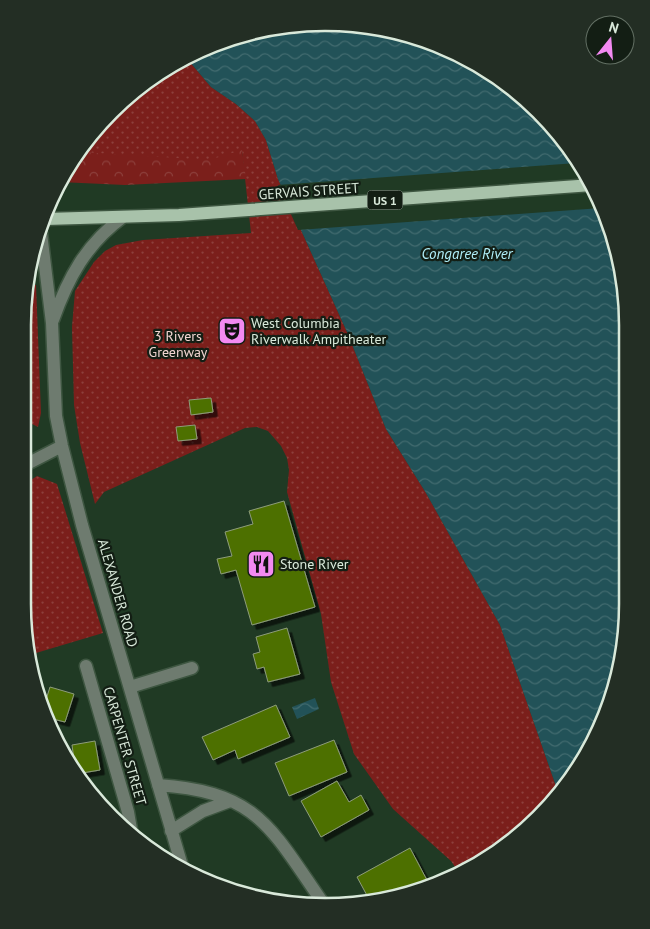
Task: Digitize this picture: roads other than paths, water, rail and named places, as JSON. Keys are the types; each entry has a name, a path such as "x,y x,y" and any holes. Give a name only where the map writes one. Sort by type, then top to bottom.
{"main road":[{"name":"GERVAIS STREET","path":"123,217 179,215 583,186"},
{"name":"US 1","path":"52,219 123,217"}],"street":[{"name":"ALEXANDER ROAD","path":"52,323 68,281 80,260 105,231 123,217"},
{"name":"ALEXANDER ROAD","path":"42,245 52,323 53,386 62,446 82,525 180,859"},
{"path":"31,463 62,446"},
{"name":"CARPENTER STREET","path":"86,666 126,804 130,824"},
{"path":"130,687 192,668"},
{"path":"158,785 206,791 230,800 251,811 274,833 319,898"},
{"path":"171,831 203,812 230,800"}],"water":[{"name":"Congaree River","path":"325,31 363,34 401,41 437,54 472,71 519,104 558,146 588,195 609,249 618,306 618,623 613,661 603,698 579,751 556,786 500,625 426,493 386,429 347,332 278,179 266,140 255,121 236,104 211,87 191,64 249,41 287,34"},
{"path":"315,698 319,709 297,719 292,707"}],"place":[{"name":"West Columbia Riverwalk Ampitheater","path":"232,331"},
{"name":"Stone River","path":"261,564"}],"park label":[{"name":"3 Rivers Greenway","path":"178,344"}]}
